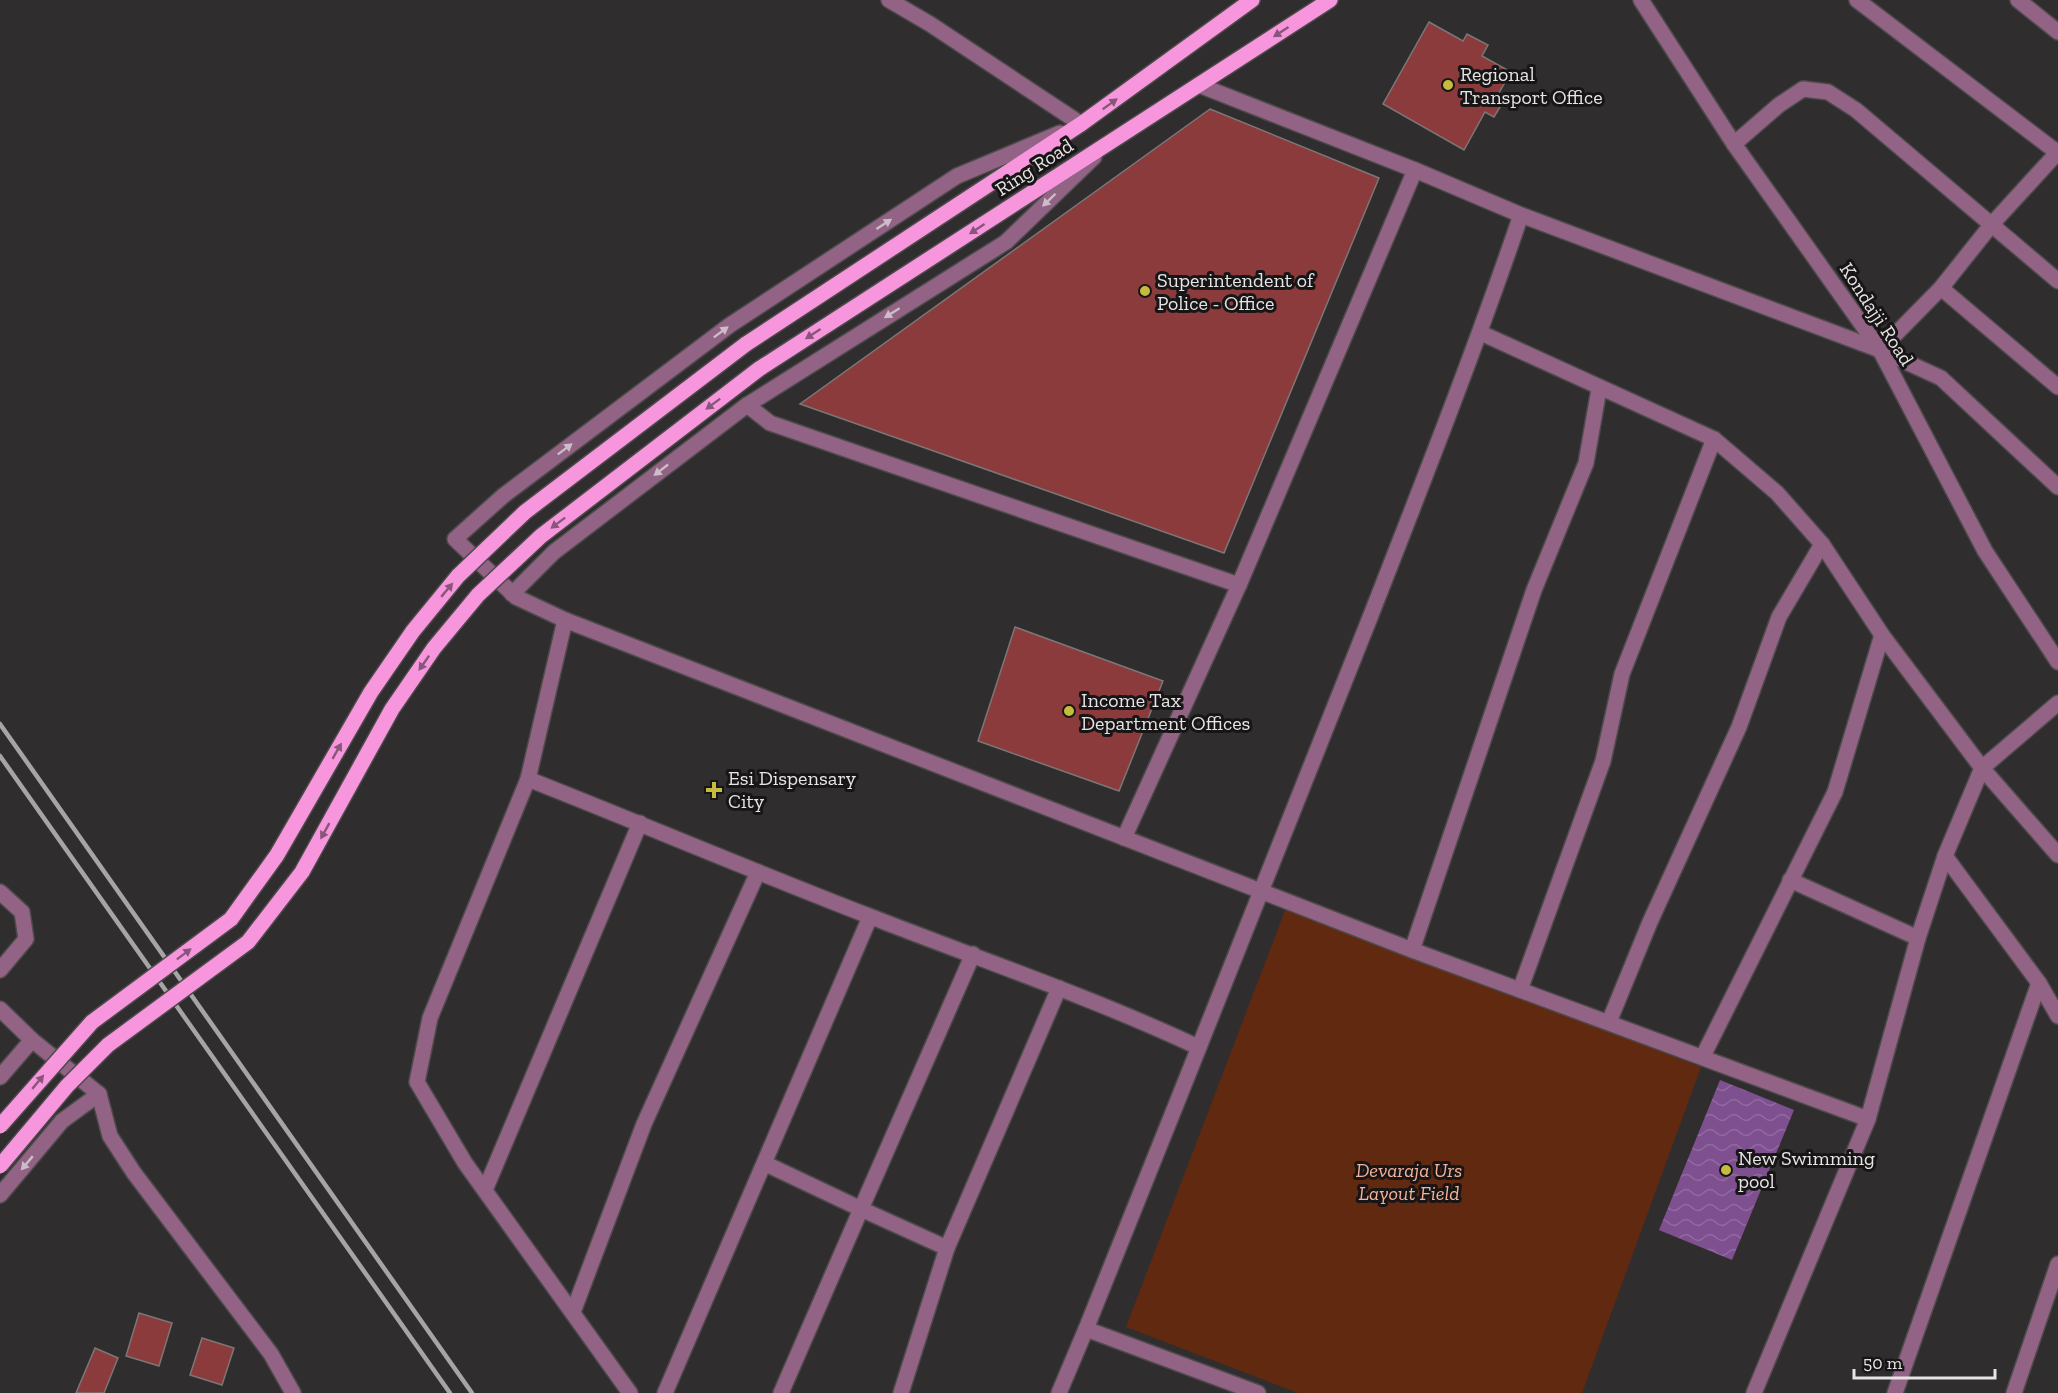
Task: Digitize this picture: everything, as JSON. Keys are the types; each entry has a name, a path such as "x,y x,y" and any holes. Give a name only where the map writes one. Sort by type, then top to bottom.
{"main road":[{"path":"0,1126 92,1023 231,919 277,855 371,692 413,631 458,576 525,512 746,344 1081,124 1252,0"},
{"name":"Ring Road","path":"0,1166 67,1086 108,1045 248,942 302,872 392,708 434,648 478,595 541,536 759,369 1330,0"}],"street":[{"path":"889,0 930,24 1081,124"},
{"name":"Kondajji Road","path":"1641,0 1734,144 1880,350 1985,551 2058,662"},
{"path":"1857,0 2058,152 1992,224 1941,288 1880,350"},
{"path":"2018,0 2058,32"},
{"path":"1199,85 1415,170 1521,215 1880,350 1941,378 2058,487"},
{"path":"1734,144 1779,105 1803,88 1828,92 1856,110 2058,281"},
{"path":"1081,124 957,176 730,325 503,496 455,539 512,594 564,620 1263,893 1868,1119"},
{"path":"512,594 554,552 747,405 1006,242 1107,145"},
{"path":"1124,838 1239,585 1415,170"},
{"path":"1059,1393 1198,1047 1263,893 1481,333 1521,215"},
{"path":"1941,288 2058,387"},
{"path":"1481,333 1714,439 1777,493 1822,544 1882,634 1982,768 2058,855"},
{"path":"1412,950 1533,590 1586,463 1599,388"},
{"path":"747,405 770,423 1239,585"},
{"path":"1520,990 1603,761 1622,674 1714,439"},
{"path":"1610,1022 1650,922 1739,727 1779,617 1822,544"},
{"path":"564,620 528,779 430,1018 417,1082 465,1163 630,1393"},
{"path":"1703,1056 1835,792 1882,634"},
{"path":"1754,1393 1868,1119 1918,938 1945,856 1982,768 2058,703"},
{"path":"528,779 870,917 1059,988 1198,1047"},
{"path":"485,1190 640,823"},
{"path":"1945,856 2039,983 2058,1016"},
{"path":"573,1312 644,1124 758,872"},
{"path":"1790,880 1918,938"},
{"path":"0,892 22,912 26,939 0,970"},
{"path":"665,1393 766,1164 870,917"},
{"path":"781,1393 973,954"},
{"path":"1895,1393 2039,983"},
{"path":"901,1393 947,1248 1059,988"},
{"path":"0,1009 32,1040 99,1094 110,1136 271,1354 293,1393"},
{"path":"0,1077 32,1040"},
{"path":"0,1195 62,1121 99,1094"},
{"path":"766,1164 947,1248"},
{"path":"2014,1393 2058,1264"},
{"path":"1086,1329 1222,1387 1258,1393"}],"green space":[{"name":"Devaraja Urs Layout Field","path":"1286,908 1701,1067 1582,1393 1298,1393 1126,1327"}],"water":[{"name":"New Swimming pool","path":"1720,1080 1794,1110 1732,1260 1659,1230"}],"building":[{"name":"Regional Transport Office","path":"1429,22 1463,41 1467,34 1488,45 1482,56 1511,72 1496,98 1503,102 1494,117 1485,112 1464,150 1383,104"},
{"name":"Superintendent of Police - Office","path":"1210,109 1379,178 1224,553 800,404"},
{"name":"Income Tax Department Offices","path":"1015,627 1163,681 1119,791 978,741"},
{"path":"139,1313 172,1323 159,1366 126,1356"},
{"path":"202,1338 234,1348 222,1385 190,1375"},
{"path":"95,1348 118,1358 104,1393 76,1393"}],"railway":[{"path":"0,724 472,1393"},
{"path":"0,756 450,1393"}],"place":[{"name":"Regional Transport Office","path":"1448,85"},
{"name":"Superintendent of Police - Office","path":"1145,291"},
{"name":"Income Tax Department Offices","path":"1069,711"},
{"name":"Esi Dispensary City","path":"714,790"},
{"name":"New Swimming pool","path":"1726,1170"}]}
